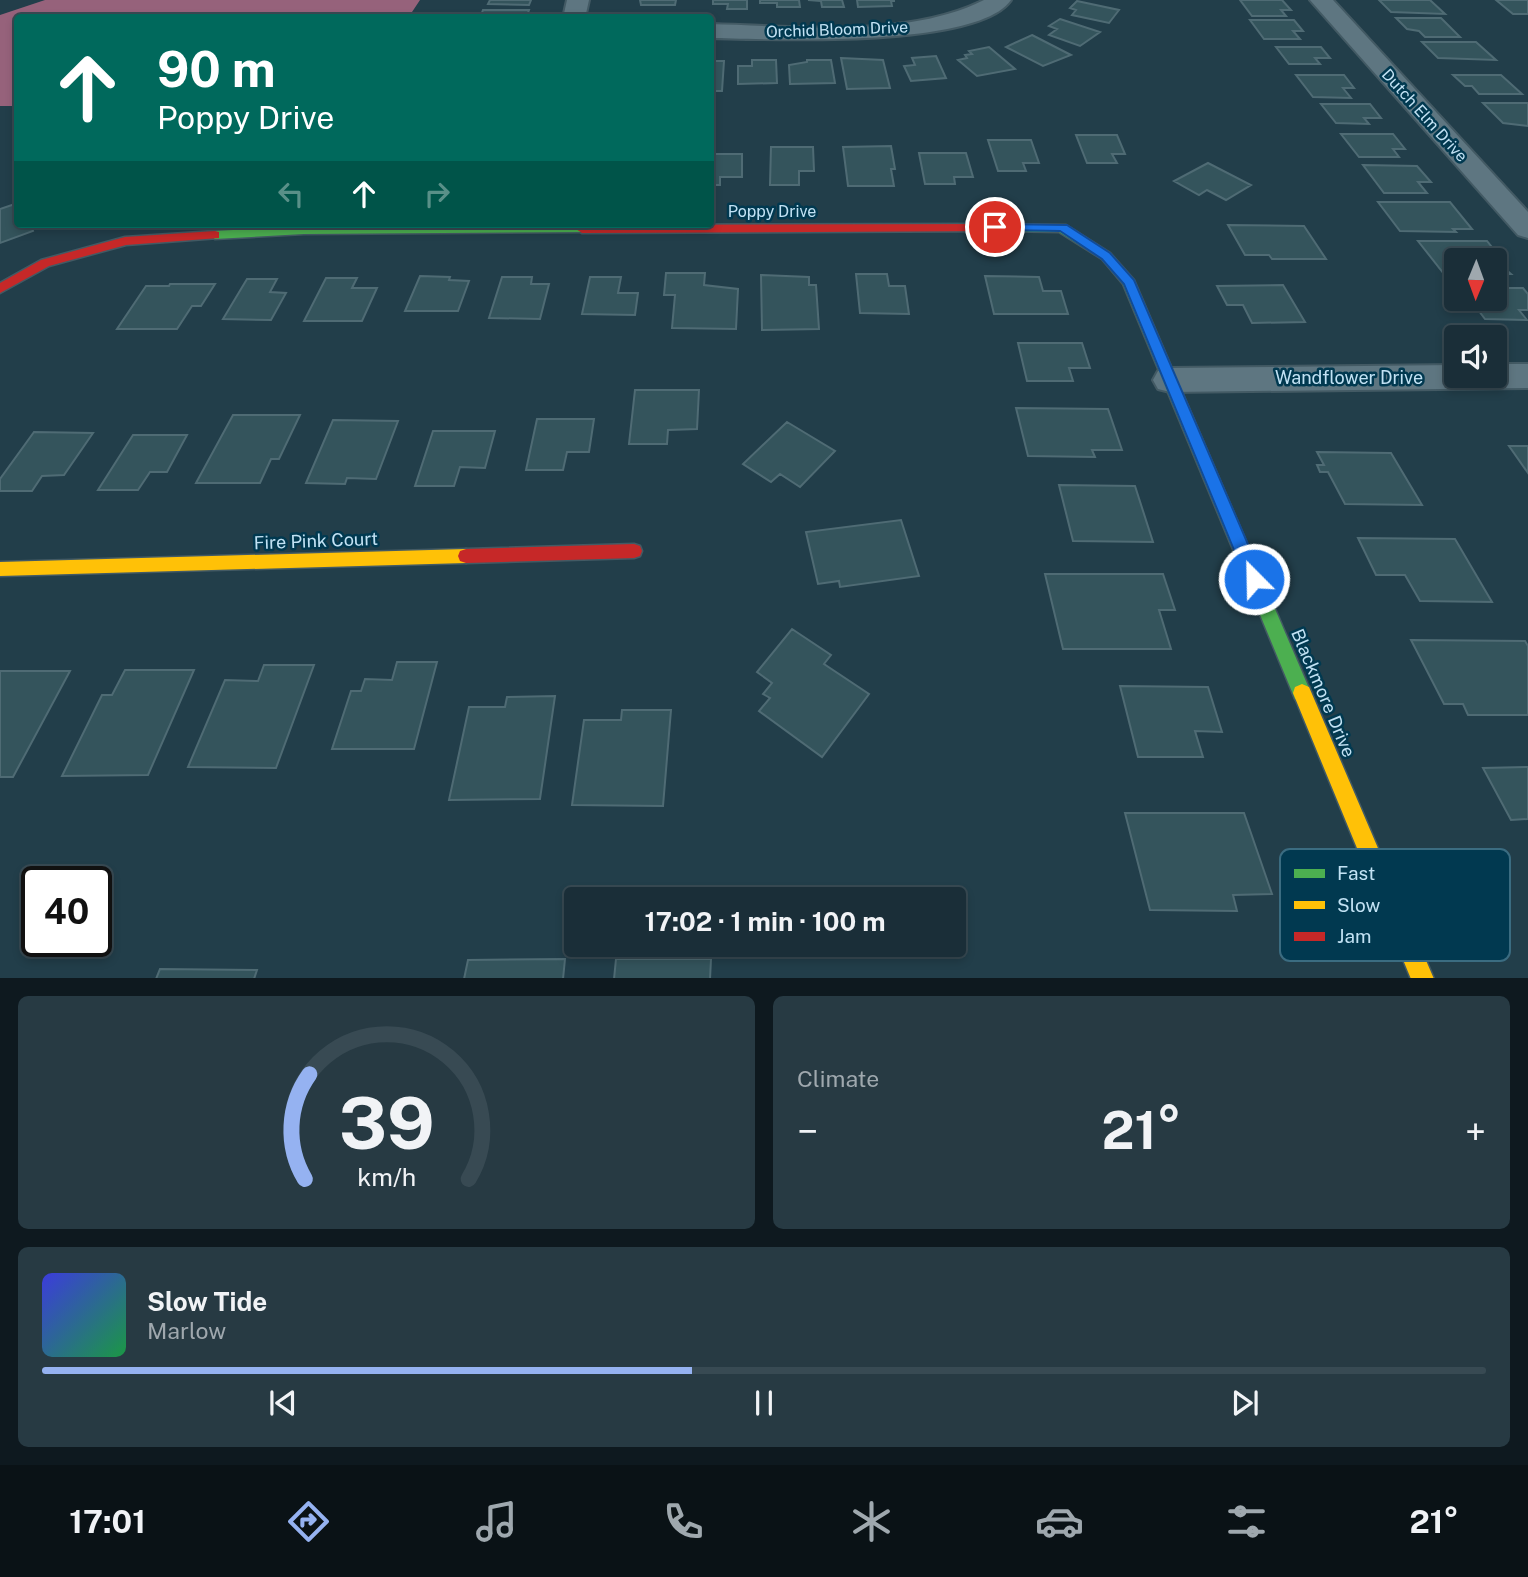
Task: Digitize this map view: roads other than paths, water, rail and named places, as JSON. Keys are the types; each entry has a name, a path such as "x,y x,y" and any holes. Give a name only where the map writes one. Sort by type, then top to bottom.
{"street":[{"name":"Orchid Bloom Drive","path":"714,31 890,31 967,16 1000,0"},
{"name":"Dutch Elm Drive","path":"1321,0 1528,229"},
{"name":"Poppy Drive","path":"714,227 1050,227"},
{"name":"Blackmore Drive","path":"1050,227 1062,228 1085,240 1106,256 1129,283 1368,849"},
{"name":"Poppy Drive","path":"0,289 46,263 125,241 304,230 452,228"},
{"name":"Wandflower Drive","path":"1170,380 1528,376"},
{"name":"Fire Pink Court","path":"0,569 634,551"},
{"name":"Blackmore Drive","path":"1416,961 1423,978"}]}
